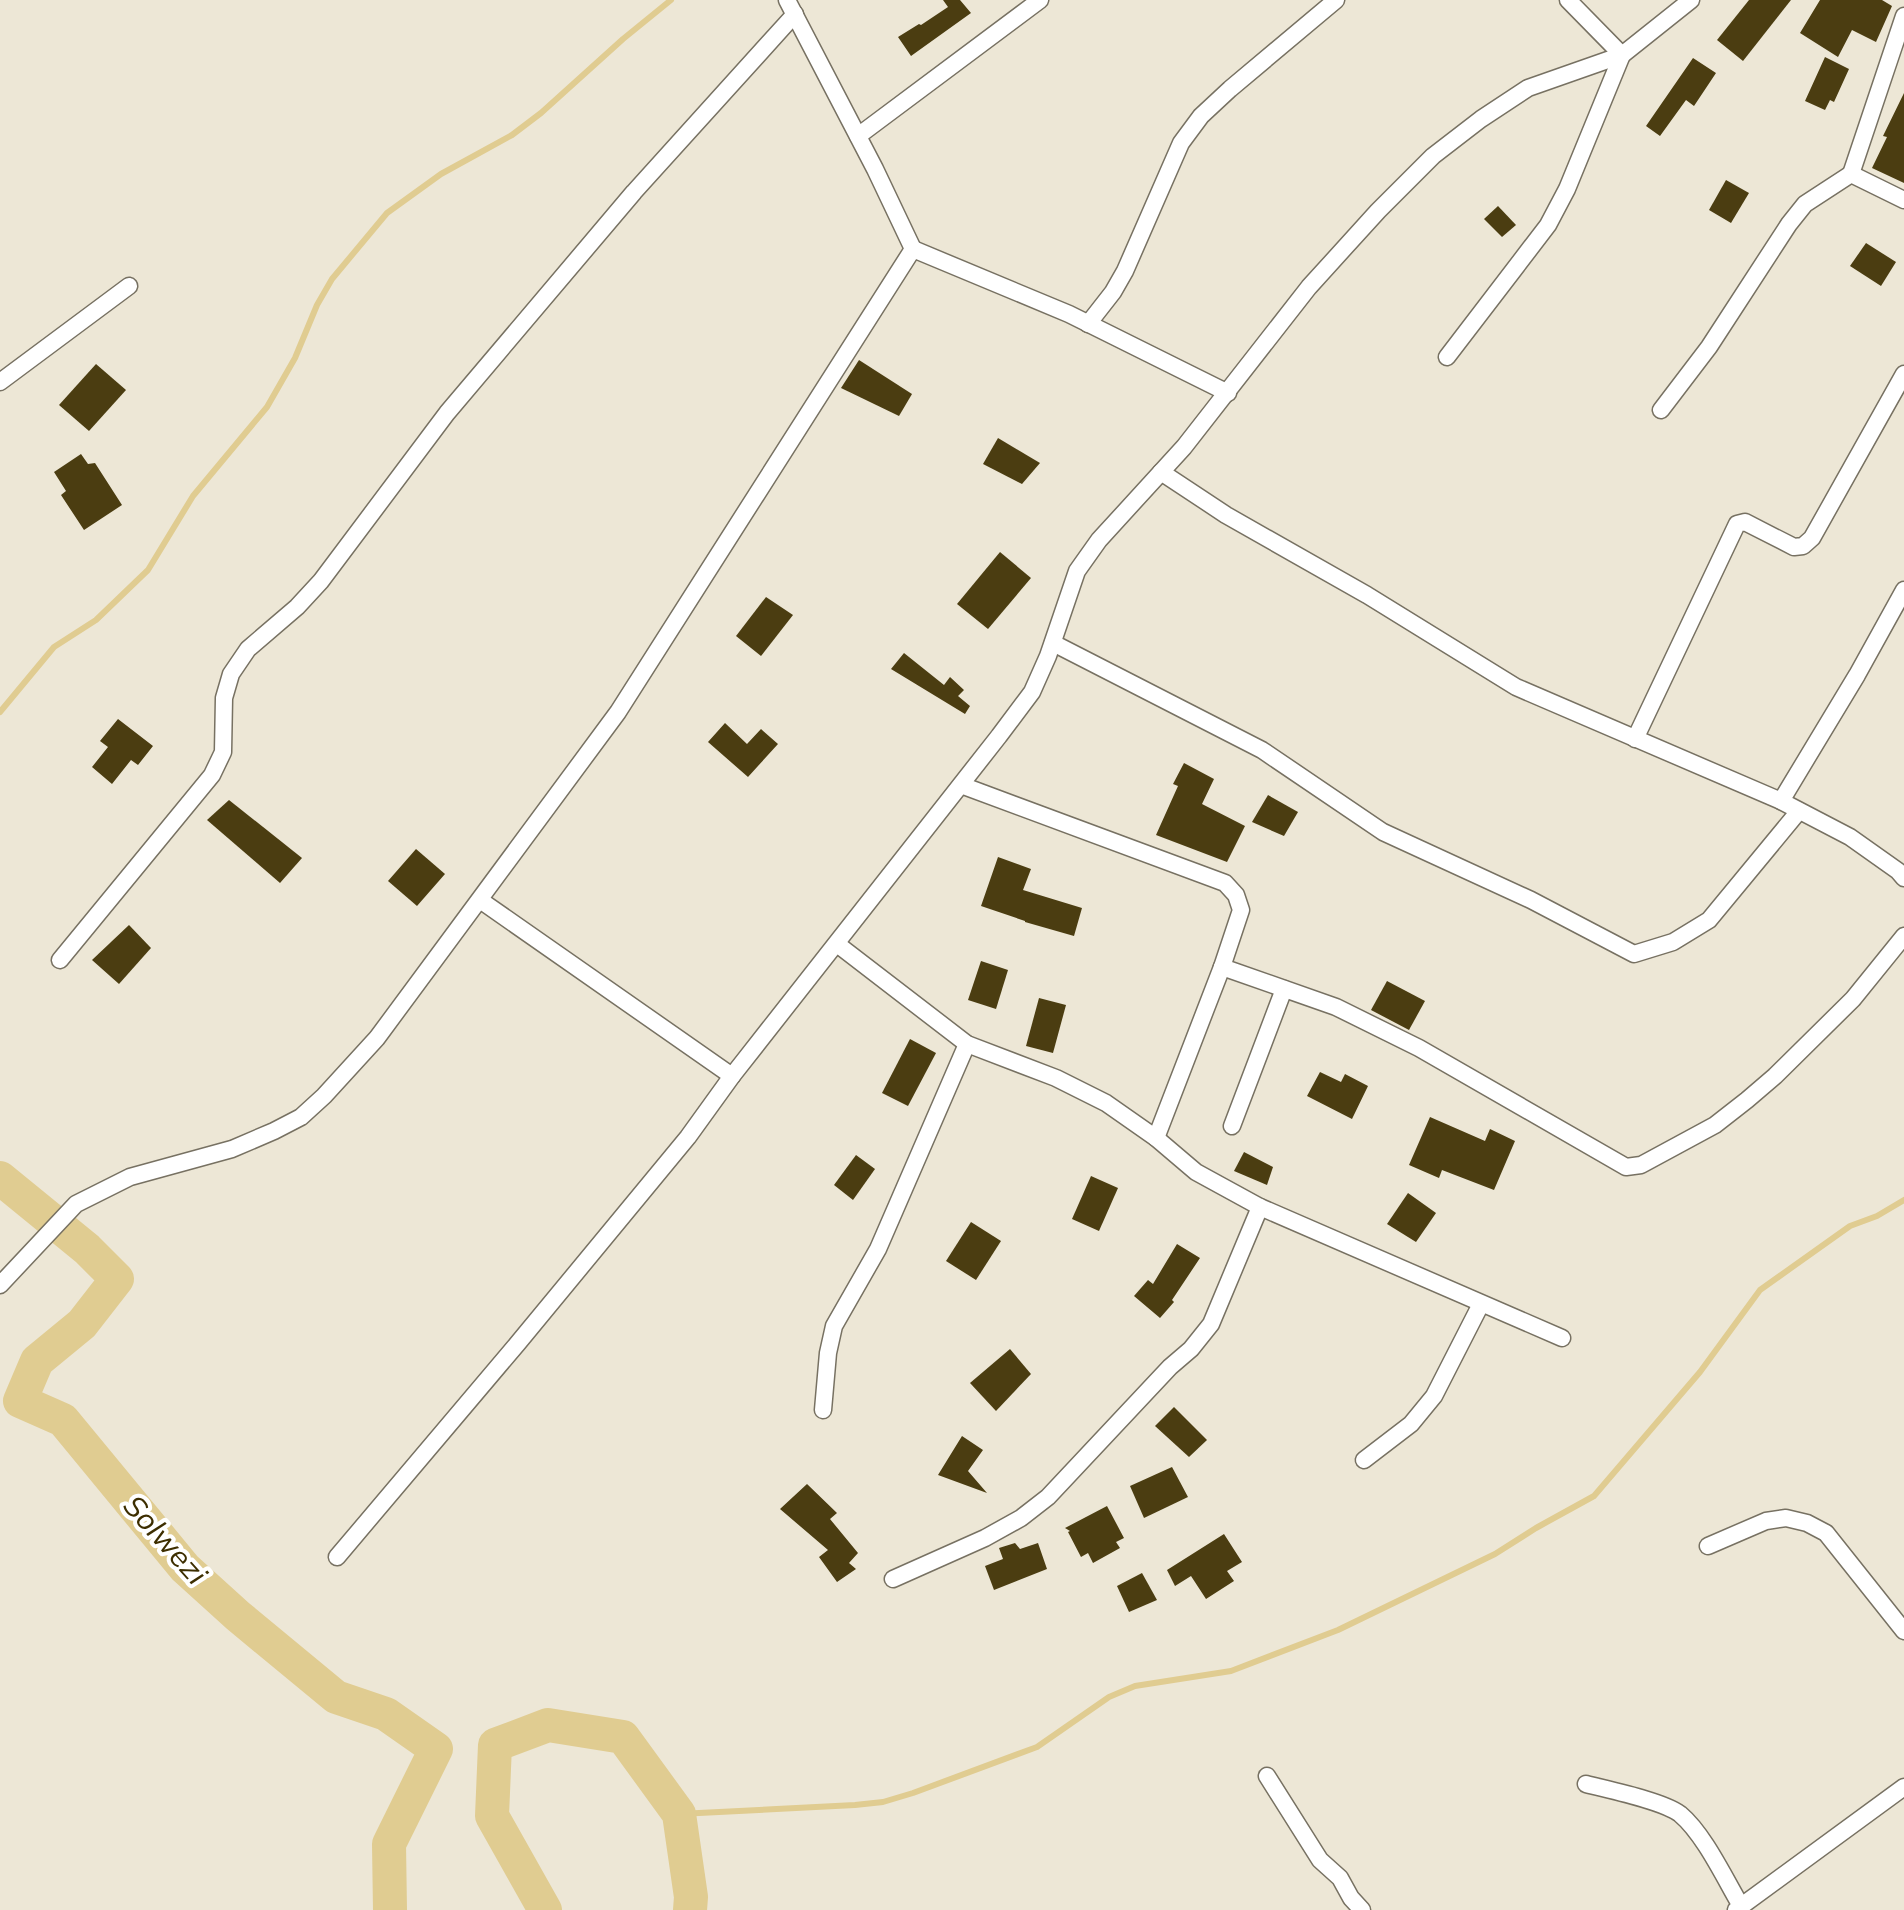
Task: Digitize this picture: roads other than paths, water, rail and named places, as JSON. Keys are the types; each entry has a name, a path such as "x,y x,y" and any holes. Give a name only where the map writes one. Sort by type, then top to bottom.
{"street":[{"path":"858,136 1040,0"},
{"path":"1088,324 1125,271 1181,143 1201,116 1336,0"},
{"path":"1568,0 1622,55"},
{"path":"337,1557 688,1137 732,1076 961,785 1032,692 1053,643 1077,571 1099,540 1184,447 1309,287 1433,156 1481,119 1528,88 1622,55 1691,0"},
{"path":"60,960 212,775 223,752 224,698 231,674 248,649 297,607 321,581 447,413 791,7 913,249 1088,324 1228,393"},
{"path":"1661,410 1709,347 1805,204 1851,174 1904,16"},
{"path":"1447,357 1548,225 1567,189 1622,55"},
{"path":"1851,174 1904,200"},
{"path":"0,1285 76,1204 130,1177 232,1149 301,1117 377,1038 618,712 913,249"},
{"path":"0,382 129,286"},
{"path":"1635,739 1737,524 1745,522 1794,547 1803,546 1812,538 1904,374"},
{"path":"1161,472 1226,515 1367,595 1516,687 1781,801 1850,837 1904,878"},
{"path":"1781,801 1904,590"},
{"path":"1053,643 1262,750 1383,832 1531,900 1634,954 1673,942 1709,920 1799,811"},
{"path":"961,785 1225,883 1236,895 1241,910 1156,1138"},
{"path":"480,900 732,1076"},
{"path":"1222,967 1336,1007 1419,1048 1626,1167 1641,1165 1715,1125 1747,1100 1853,999 1904,936"},
{"path":"837,944 967,1044 1056,1078 1106,1103 1156,1138 1196,1172 1260,1207 1562,1338"},
{"path":"1232,1126 1284,989"},
{"path":"823,1410 828,1353 834,1326 878,1249 967,1044"},
{"path":"893,1579 985,1538 1021,1518 1048,1497 1170,1367 1191,1349 1211,1324 1260,1207"},
{"path":"1364,1460 1411,1424 1434,1396 1481,1304"},
{"path":"1708,1546 1766,1521 1786,1518 1807,1523 1826,1533 1904,1631"},
{"path":"1267,1776 1320,1860 1340,1878 1362,1910"},
{"path":"1586,1784 1677,1812 1694,1828 1738,1908 1761,1903 1904,1787"}],"waterway":[{"path":"0,712 54,647 96,620 148,570 193,496 267,407 295,358 317,305 332,279 387,213 441,174 512,135 671,0"},
{"name":"Solwezi","path":"0,1178 87,1249 117,1279 82,1324 37,1361 20,1401 63,1420 185,1568 238,1616 336,1697 386,1714 436,1749 389,1844 390,1910"},
{"path":"679,1814 855,1805 883,1802 913,1793 1037,1747 1109,1697 1135,1686 1231,1671 1338,1630 1495,1554 1594,1496 1700,1372 1760,1290 1850,1226 1877,1216 1904,1200"},
{"name":"Solwezi","path":"545,1910 492,1816 495,1745 548,1725 623,1737 679,1814 691,1897 690,1910"}]}
